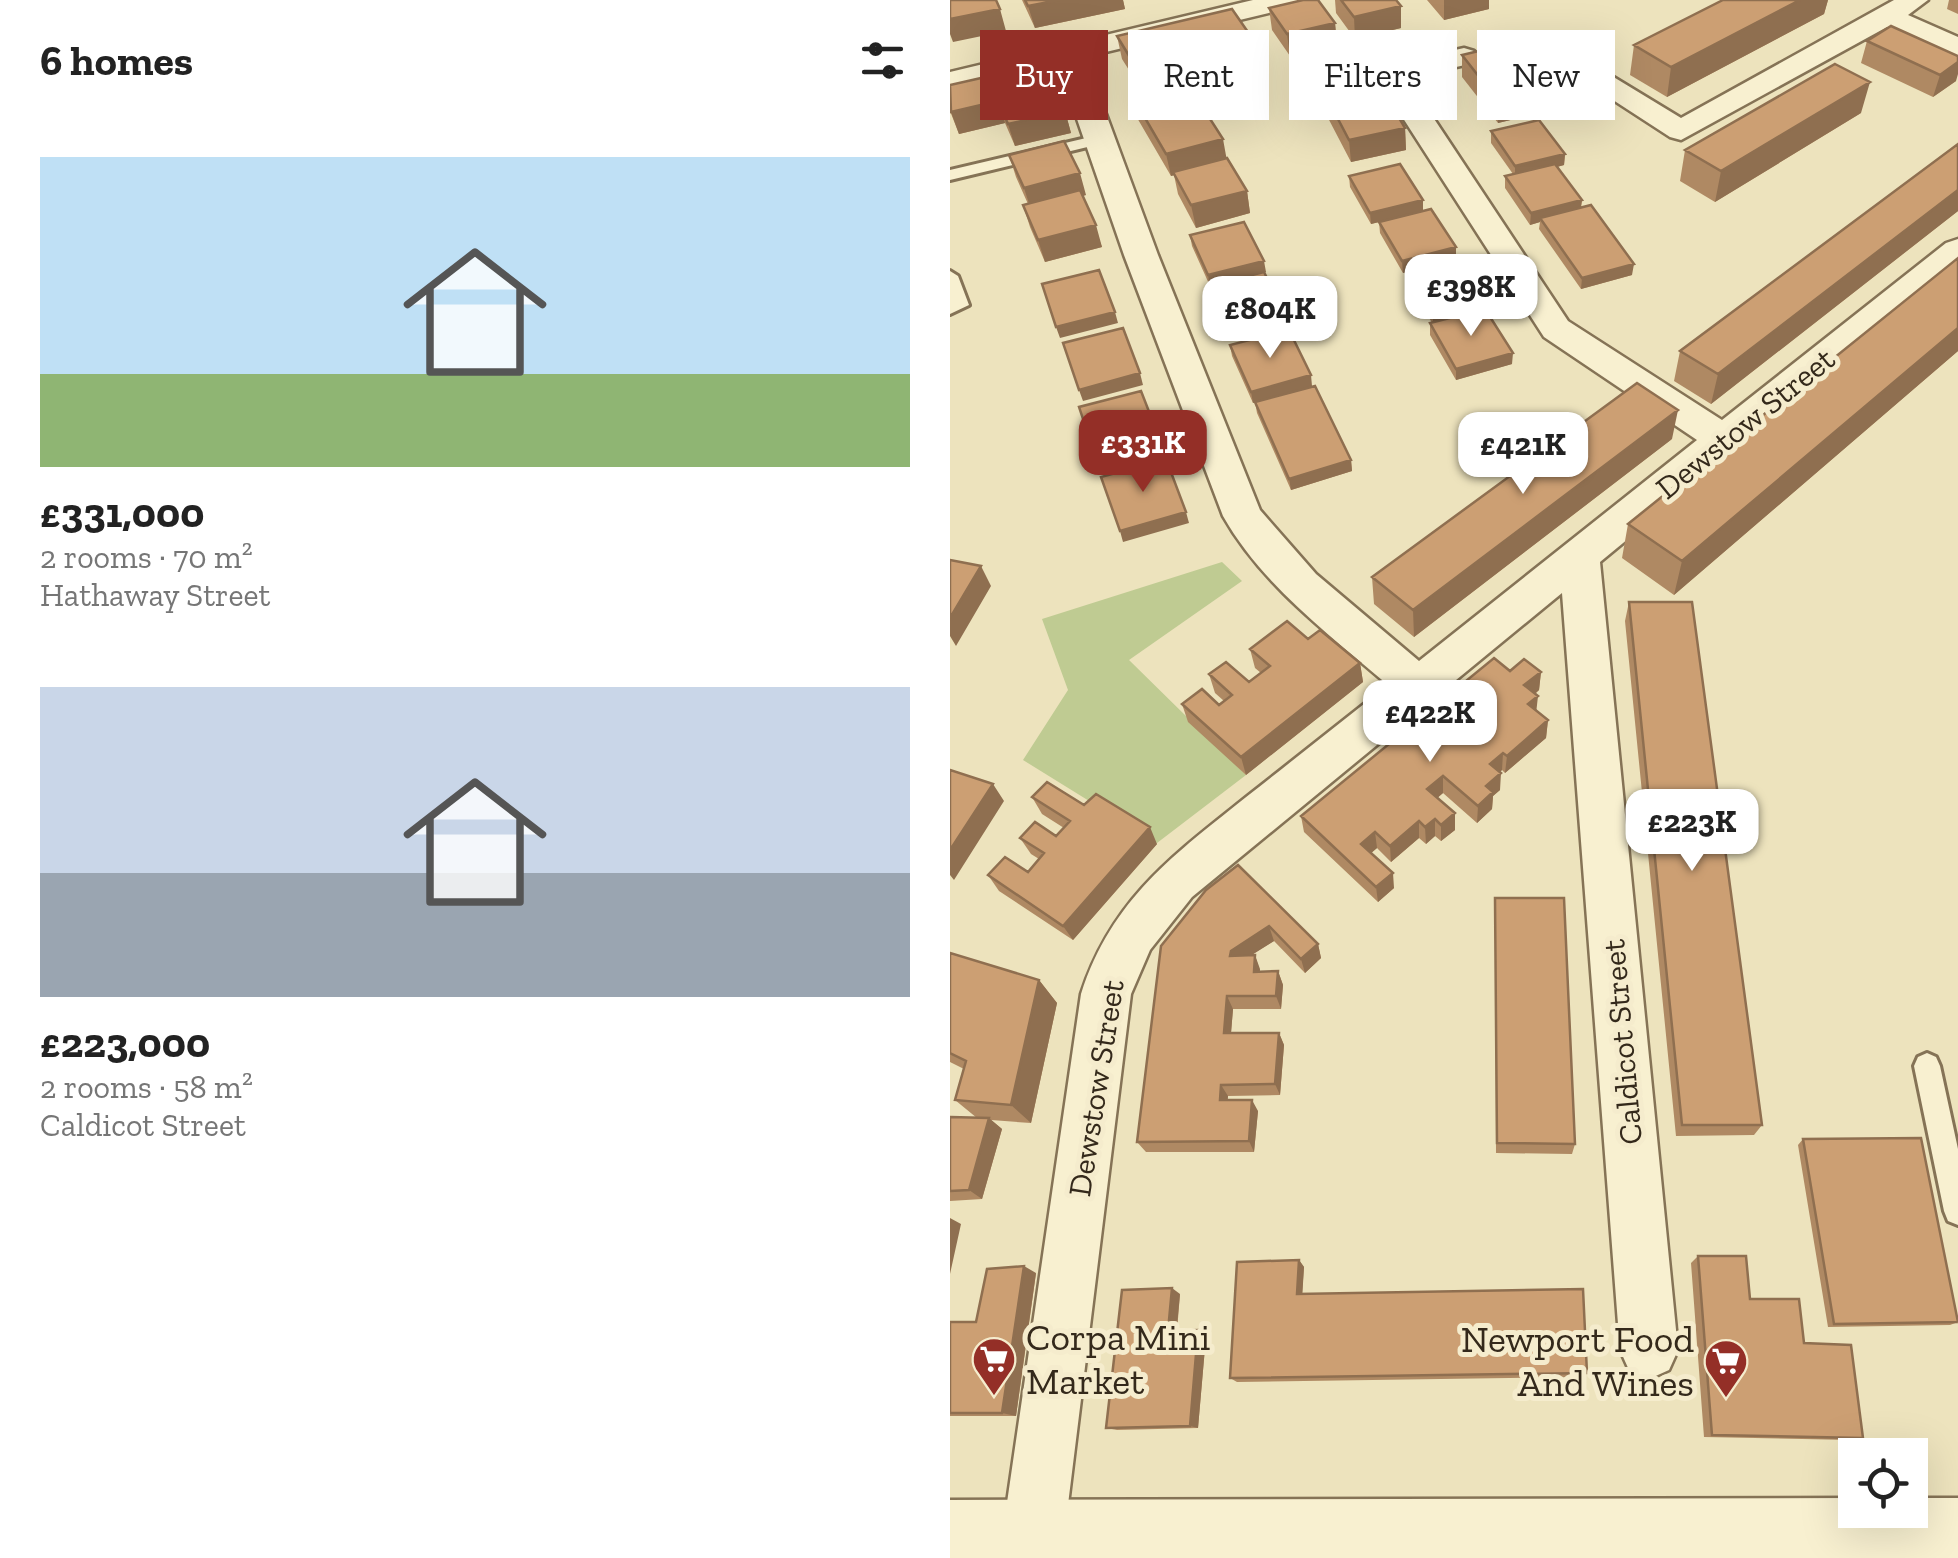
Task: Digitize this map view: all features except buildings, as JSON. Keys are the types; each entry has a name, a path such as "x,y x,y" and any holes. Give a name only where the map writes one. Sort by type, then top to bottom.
{"street":[{"path":"1162,0 1178,26"},
{"path":"1108,44 1288,0"},
{"path":"1652,146 1914,0"},
{"path":"1889,17 1958,47"},
{"path":"1457,58 1464,57"},
{"path":"950,81 980,74"},
{"path":"1615,91 1680,131"},
{"path":"1092,120 1230,488 1263,547 1418,684"},
{"path":"1420,120 1556,329 1726,440"},
{"name":"Dewstow Street","path":"1034,1537 1106,994 1116,958 1142,918 1175,882 1958,250"},
{"name":"Caldicot Street","path":"1579,555 1649,1350"},
{"path":"950,1538 1958,1536"}],"lane":[{"path":"950,174 1099,140"},
{"path":"950,276 960,306 950,308"},
{"path":"1927,1066 1958,1211"}],"green space":[{"path":"1222,562 1242,581 1129,660 1246,775 1157,843 1023,760 1068,690 1042,619"}],"place":[{"name":"Corpa Mini Market","path":"994,1397"},
{"name":"Newport Food And Wines","path":"1726,1399"}]}
